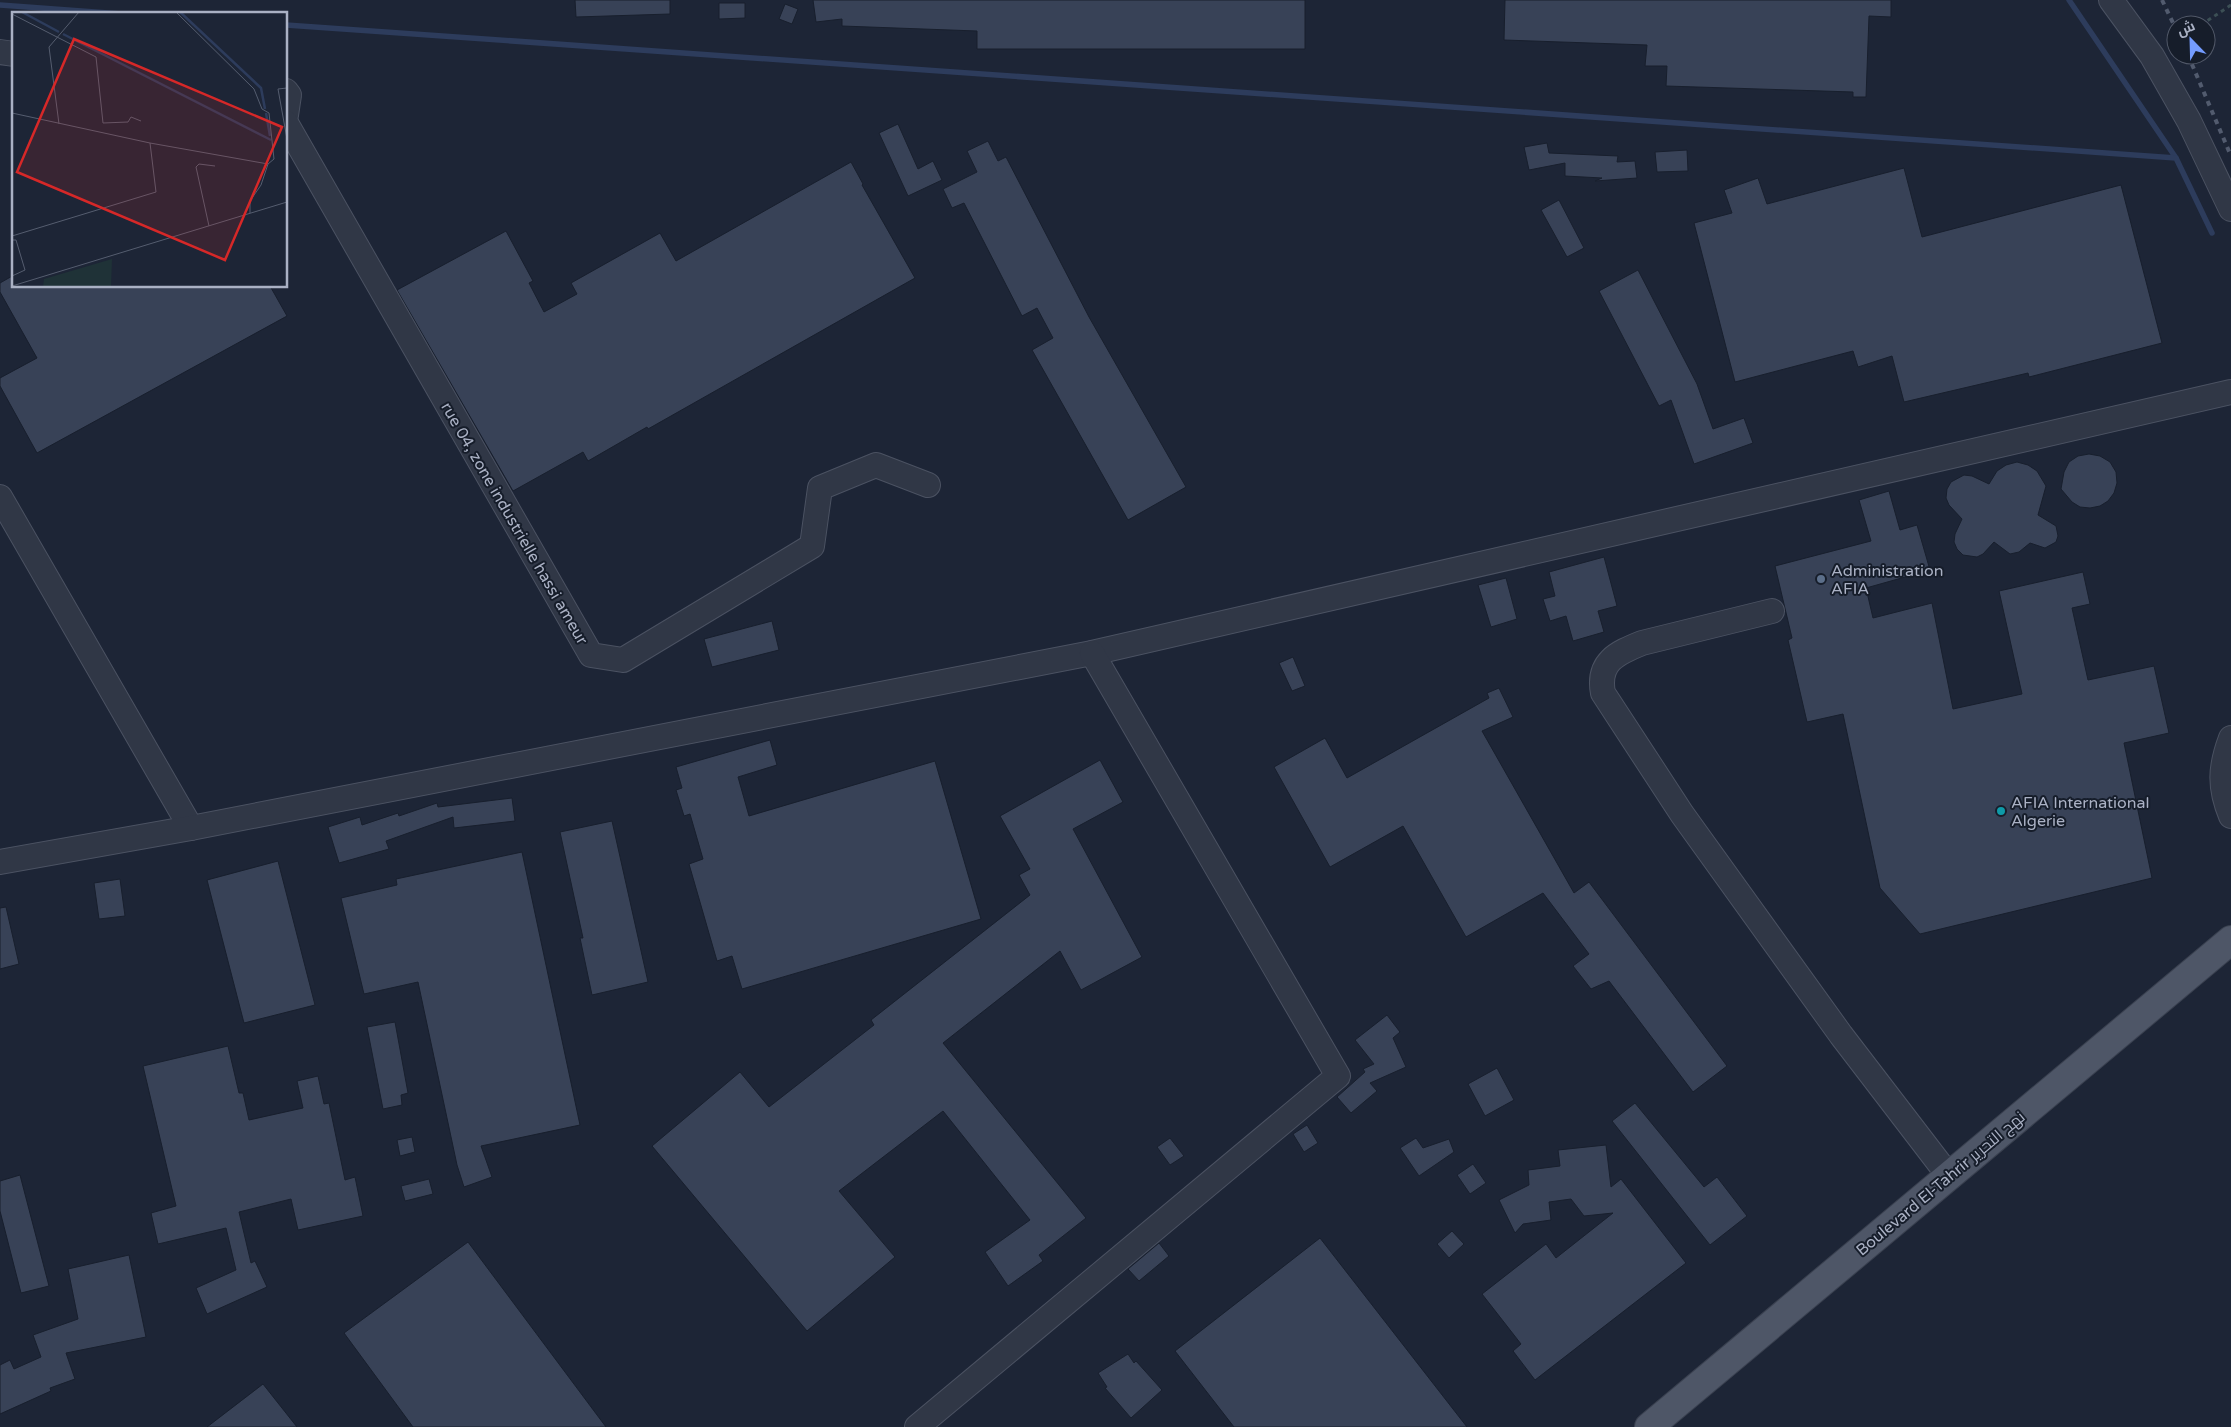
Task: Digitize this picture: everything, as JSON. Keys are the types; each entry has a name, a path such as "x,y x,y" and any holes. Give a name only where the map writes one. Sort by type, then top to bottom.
{"main road":[{"name":"Boulevard El-Tahrir نهج التحرير","path":"1649,1427 2231,940"}],"street":[{"path":"2111,0 2161,72 2189,121 2231,209"},
{"name":"rue 04, zone industrielle hassi ameur","path":"288,126 591,655 623,660 812,546 820,488 876,465 928,485"},
{"path":"0,862 191,828 1092,653 2231,392"},
{"path":"0,497 191,828"},
{"path":"1772,611 1642,643 1622,651 1607,663 1600,679 1604,693 1682,814 1841,1035 1949,1176"},
{"path":"917,1427 1338,1076 1092,653"},
{"path":"2231,738 2224,757 2222,795 2231,816"}],"path":[{"path":"2216,15 2231,5"}],"building":[{"path":"575,0 670,0 670,14 576,17"},
{"path":"813,0 1305,0 1305,49 977,49 977,31 842,26 842,19 816,22"},
{"path":"1505,0 1891,0 1891,17 1869,16 1866,97 1853,97 1853,92 1666,86 1667,66 1645,66 1647,45 1504,40"},
{"path":"719,3 745,3 745,18 719,19"},
{"path":"785,4 798,9 792,24 779,19"},
{"path":"898,124 918,169 933,161 942,180 908,196 879,133"},
{"path":"988,141 998,161 1006,157 1089,317 1186,487 1128,520 1032,350 1053,338 1037,308 1022,316 964,203 952,208 943,189 977,172 967,151"},
{"path":"1547,143 1549,153 1618,156 1617,162 1635,161 1637,178 1595,181 1602,178 1565,176 1565,163 1529,170 1524,147"},
{"path":"1687,150 1688,171 1657,172 1655,152"},
{"path":"851,162 915,278 588,461 583,452 513,491 397,290 506,231 533,281 529,283 544,312 577,294 571,283 660,233 676,261"},
{"path":"1904,168 1922,237 2121,185 2162,343 2029,377 2028,373 1904,402 1892,356 1858,367 1853,351 1735,382 1694,223 1732,213 1724,190 1758,178 1767,204"},
{"path":"1559,200 1584,248 1567,257 1541,210"},
{"path":"1638,270 1697,384 1713,429 1744,418 1753,443 1694,464 1671,400 1659,406 1599,291"},
{"path":"12,276 12,288 271,288 287,316 37,453 0,386 0,378 37,358 0,292 0,283"},
{"path":"2089,454 2100,456 2110,462 2116,472 2117,483 2114,493 2108,501 2100,506 2090,508 2080,507 2072,502 2061,489 2064,472 2069,462 2078,456"},
{"path":"2017,462 2028,465 2037,471 2046,486 2038,515 2056,526 2058,536 2056,542 2045,548 2030,543 2019,552 2010,554 1994,542 1983,554 1977,557 1963,555 1957,549 1954,542 1955,534 1962,519 1949,505 1946,498 1947,489 1951,482 1964,475 1972,476 1989,484 1997,471 2006,465"},
{"name":"AFIA International Algerie","path":"1889,491 1900,530 1917,525 1930,570 1866,588 1873,618 1932,603 1953,709 2022,694 1999,591 2083,572 2090,604 2072,608 2088,680 2154,666 2169,733 2124,743 2152,878 1920,934 1880,888 1843,714 1807,722 1788,640 1792,638 1775,566 1871,541 1859,500"},
{"path":"1604,557 1617,606 1598,611 1604,632 1573,641 1566,616 1550,621 1543,599 1555,596 1549,572"},
{"path":"1506,578 1517,619 1491,627 1478,585"},
{"path":"772,621 779,650 712,667 704,639"},
{"path":"1293,657 1305,686 1292,691 1279,663"},
{"path":"1499,688 1513,717 1482,731 1574,893 1589,882 1727,1066 1693,1092 1609,981 1591,989 1573,966 1589,954 1543,893 1466,937 1403,826 1330,867 1274,767 1325,738 1347,778 1489,698 1487,693"},
{"path":"770,740 777,765 738,777 749,816 935,761 981,919 742,989 732,956 717,961 689,864 703,859 690,814 684,816 676,790 682,788 676,767"},
{"path":"1100,760 1123,802 1073,829 1142,957 1081,990 1060,951 943,1043 1086,1218 1039,1255 1043,1261 1008,1286 985,1252 1030,1220 943,1111 839,1191 895,1257 807,1331 652,1146 740,1072 769,1107 874,1025 871,1020 1030,895 1019,875 1030,869 1000,816"},
{"path":"512,798 515,821 454,828 453,817 386,841 389,849 339,863 328,827 360,817 362,825 398,813 399,816 437,803 438,807"},
{"path":"612,821 648,982 592,995 580,938 583,938 560,832"},
{"path":"522,852 580,1125 481,1146 492,1177 464,1187 457,1165 418,982 364,994 341,898 397,885 396,879"},
{"path":"278,861 315,1005 244,1023 207,880"},
{"path":"120,879 125,916 99,919 94,883"},
{"path":"6,907 19,964 0,969 0,908"},
{"path":"1387,1015 1400,1032 1393,1038 1406,1067 1370,1083 1377,1091 1351,1113 1337,1097 1365,1072 1363,1069 1374,1064 1355,1040"},
{"path":"395,1022 408,1093 401,1095 402,1105 383,1109 367,1027"},
{"path":"228,1046 239,1093 243,1093 249,1120 303,1108 297,1081 318,1076 324,1104 329,1103 345,1180 355,1177 363,1216 298,1230 291,1199 239,1212 251,1263 255,1261 267,1287 207,1314 196,1288 236,1270 226,1228 158,1244 151,1213 176,1206 143,1066"},
{"path":"1497,1068 1514,1100 1485,1116 1468,1084"},
{"path":"1635,1103 1704,1187 1717,1177 1747,1216 1710,1245 1612,1121"},
{"path":"1307,1125 1318,1143 1304,1152 1293,1134"},
{"path":"412,1137 415,1152 400,1156 397,1140"},
{"path":"1170,1138 1184,1156 1170,1165 1157,1147"},
{"path":"1416,1138 1423,1148 1449,1139 1454,1152 1419,1176 1400,1148"},
{"path":"1606,1145 1611,1187 1621,1179 1686,1263 1535,1380 1513,1351 1521,1344 1482,1294 1546,1244 1556,1258 1613,1213 1584,1216 1571,1199 1549,1202 1551,1220 1523,1224 1515,1233 1499,1200 1529,1185 1528,1170 1560,1166 1558,1150"},
{"path":"1473,1164 1486,1183 1470,1194 1457,1175"},
{"path":"20,1175 49,1286 21,1293 0,1211 0,1181"},
{"path":"429,1179 433,1194 405,1201 401,1186"},
{"path":"1452,1231 1464,1244 1449,1258 1437,1244"},
{"path":"1320,1238 1467,1427 1234,1427 1175,1351"},
{"path":"468,1242 606,1427 413,1427 344,1333"},
{"path":"1159,1243 1169,1256 1139,1281 1128,1269"},
{"path":"129,1255 146,1337 66,1353 75,1379 50,1388 51,1391 0,1414 0,1365 10,1360 14,1369 41,1357 33,1335 78,1319 68,1269"},
{"path":"1128,1354 1134,1363 1136,1361 1162,1390 1131,1418 1105,1388 1107,1387 1098,1373"},
{"path":"263,1384 297,1427 207,1427"}],"waterway":[{"path":"2069,0 2176,158"},
{"path":"0,5 95,12"},
{"path":"288,25 2176,158 2212,233"}],"railway":[{"path":"2162,0 2169,15"},
{"path":"2192,65 2231,156"}],"place":[{"name":"Administration AFIA","path":"1821,579"},
{"name":"AFIA International Algerie","path":"2001,811"}]}
